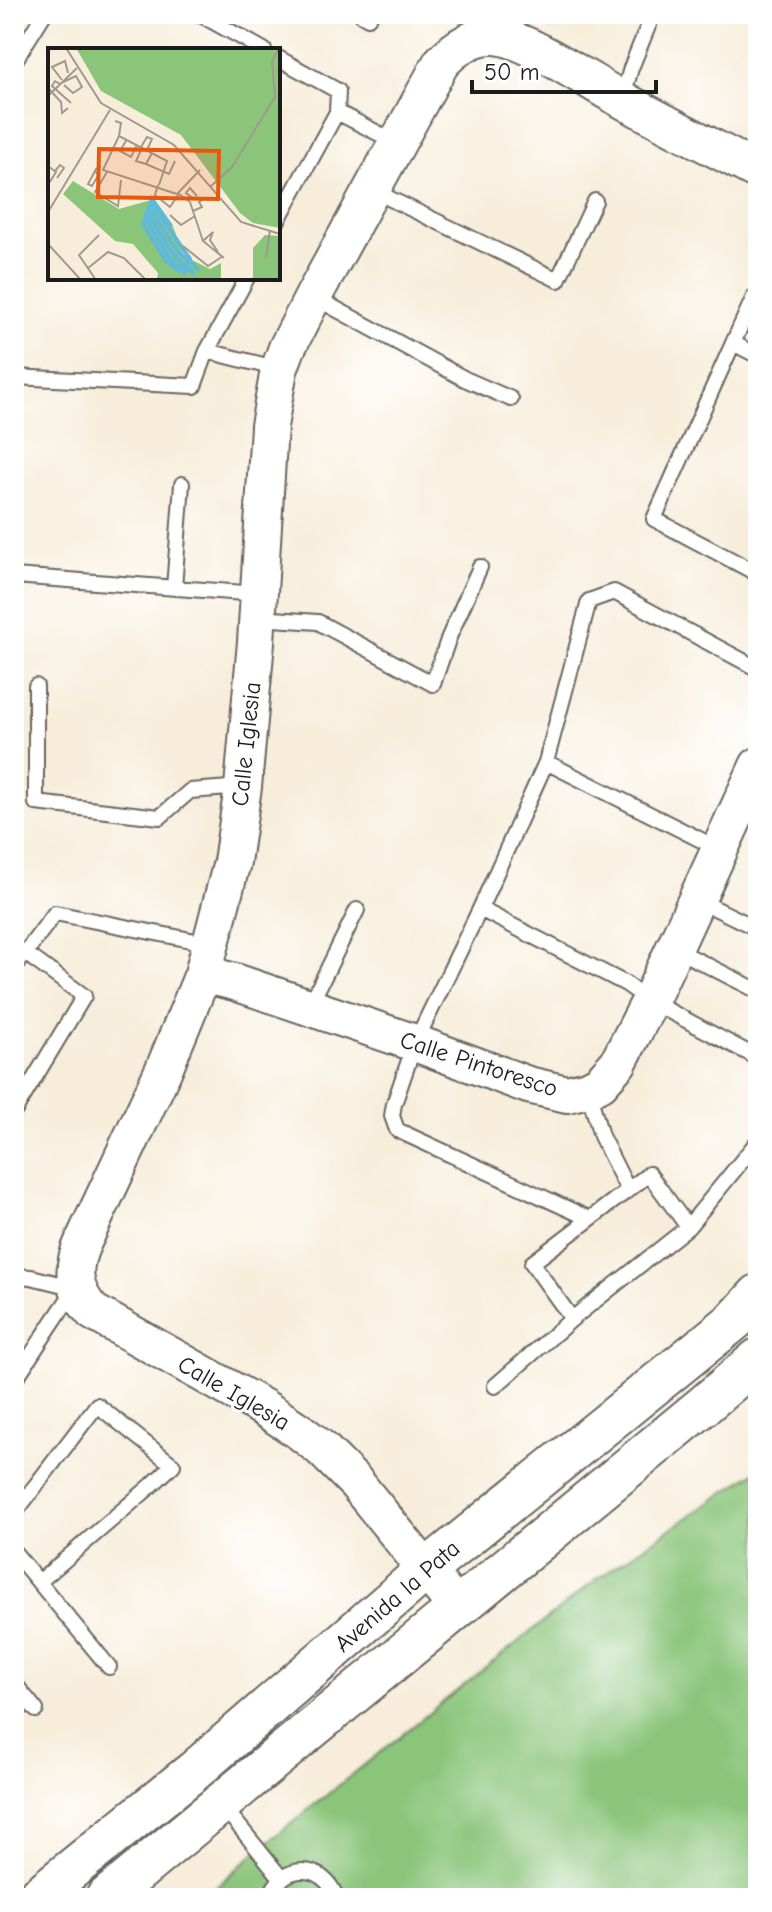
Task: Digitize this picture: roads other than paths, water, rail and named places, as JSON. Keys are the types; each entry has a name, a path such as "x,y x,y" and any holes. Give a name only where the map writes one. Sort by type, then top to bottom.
{"main road":[{"name":"Avenida la Pata","path":"106,1898 208,1788 427,1569 735,1320 758,1295"},
{"name":"Avenida la Pata","path":"36,1898 208,1788 457,1608 758,1359"}],"street":[{"name":"Calle Iglesia","path":"457,1608 356,1483 322,1449 264,1408 93,1312 76,1288 75,1263 164,1069 208,959 232,862 243,787 269,426 279,370 313,297 441,63 465,43 475,26 494,36 524,45 758,171"},
{"name":"Calle Pintoresco","path":"208,959 235,982 528,1085 567,1094 588,1089 600,1083 618,1063 650,1001 719,849 742,815 758,766"}],"lane":[{"path":"14,62 44,14"},
{"path":"199,14 260,48"},
{"path":"361,14 368,18 371,14"},
{"path":"622,100 653,14"},
{"path":"280,59 338,91 337,112 280,216"},
{"path":"337,112 397,143"},
{"path":"371,189 558,280 595,201"},
{"path":"14,377 194,386 207,351 246,280"},
{"path":"313,297 465,379 511,399"},
{"path":"754,297 654,519 758,574"},
{"path":"733,343 758,356"},
{"path":"207,351 279,370"},
{"path":"174,588 182,484"},
{"path":"14,576 174,588 258,606 318,622 433,684 449,637 480,567"},
{"path":"590,1219 397,1130 392,1116 394,1104 415,1043 546,762 589,601 614,592 758,669"},
{"path":"36,686 36,803 160,817 190,791 243,787"},
{"path":"546,762 719,849"},
{"path":"697,900 758,929"},
{"path":"480,909 626,984 650,1001 758,1058"},
{"path":"309,1007 357,910"},
{"path":"14,968 55,913 208,959"},
{"path":"674,949 758,991"},
{"path":"14,1112 84,996 25,953"},
{"path":"588,1089 601,1136 628,1190"},
{"path":"495,1386 572,1319 688,1227 758,1141"},
{"path":"572,1319 532,1263 649,1174 688,1227"},
{"path":"14,1276 76,1288 14,1381"},
{"path":"14,1514 97,1405 173,1465 39,1582"},
{"path":"14,1552 109,1667"},
{"path":"14,1683 36,1710"},
{"path":"208,1788 282,1879"},
{"path":"270,1898 272,1890 282,1879 298,1871 319,1875 327,1881 336,1898"}]}
